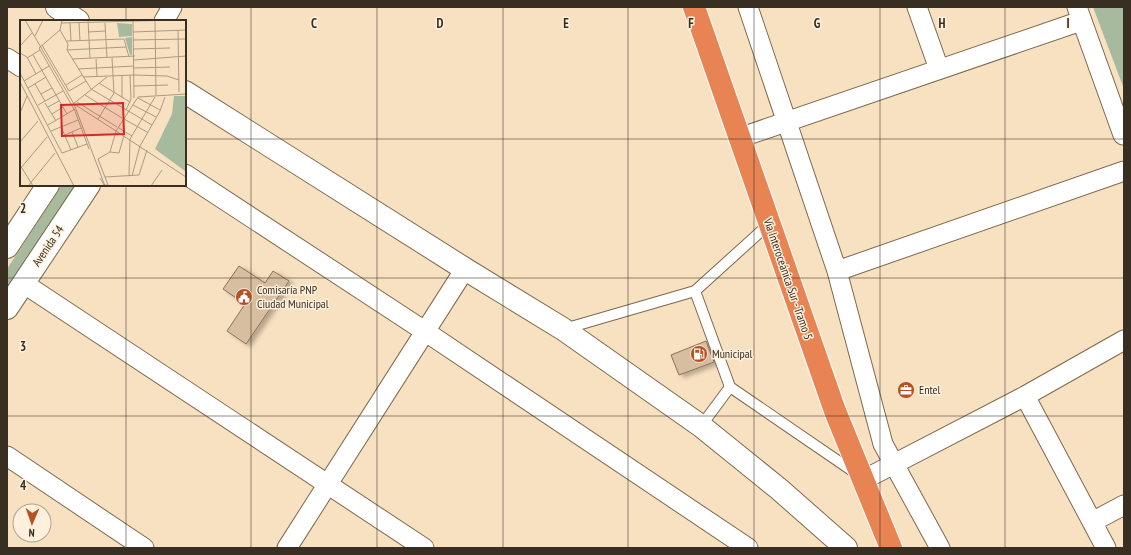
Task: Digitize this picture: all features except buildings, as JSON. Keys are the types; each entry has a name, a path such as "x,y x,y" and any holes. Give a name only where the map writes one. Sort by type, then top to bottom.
{"highway":[{"name":"Vía Interoceánica Sur - Tramo 5","path":"694,7 835,411 865,479 891,548"}],"main road":[{"path":"58,7 77,20"},
{"path":"186,93 465,269 563,329 701,426 779,489 846,548"},
{"path":"7,247 47,186"},
{"name":"Avenida 54","path":"7,308 88,186"}],"street":[{"path":"165,20 172,7"},
{"path":"748,7 837,271 883,444 895,462 940,548"},
{"path":"917,7 939,70"},
{"path":"739,138 787,123 939,70 1079,14 1123,135"},
{"path":"7,58 20,66"},
{"path":"837,271 1124,171"},
{"path":"186,175 426,332 748,548"},
{"path":"287,548 465,269"},
{"path":"23,283 424,548"},
{"path":"865,479 1024,396 1124,340"},
{"path":"1024,396 1106,548"},
{"path":"7,456 144,548"},
{"path":"1092,522 1124,505"}],"lane":[{"path":"563,329 695,291 769,224"},
{"path":"695,291 730,387 865,479"},
{"path":"701,426 730,387"}],"green space":[{"path":"1093,7 1124,7 1124,89"},
{"path":"61,186 77,186 7,292 7,269"}],"place":[{"name":"Comisaría PNP Ciudad Municipal","path":"244,297"},
{"name":"Municipal","path":"699,354"},
{"name":"Entel","path":"906,390"}]}
